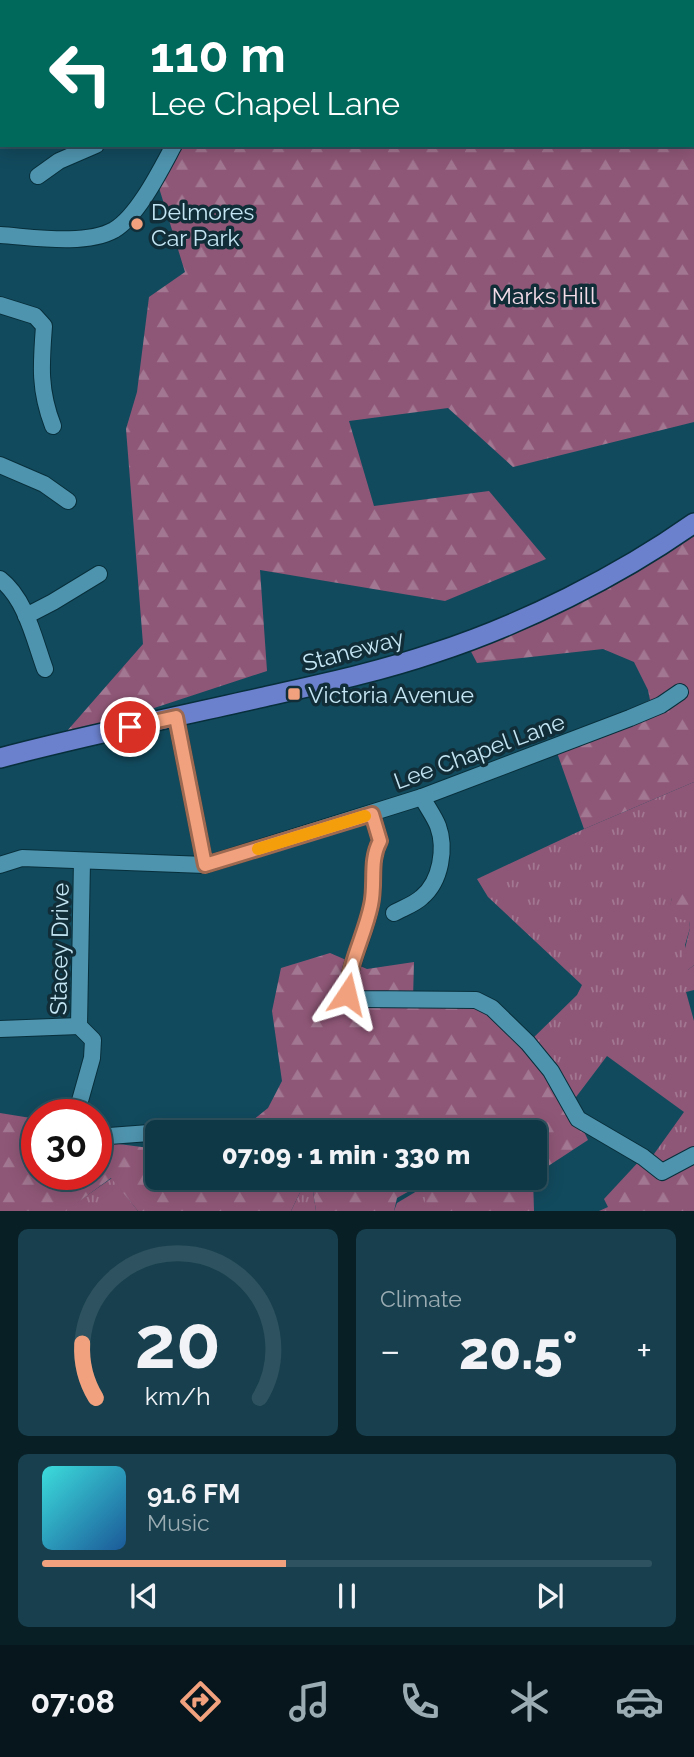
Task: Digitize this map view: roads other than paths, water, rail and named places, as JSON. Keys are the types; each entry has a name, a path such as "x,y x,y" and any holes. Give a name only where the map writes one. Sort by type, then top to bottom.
{"main road":[{"name":"Staneway","path":"0,758 356,676 466,642 576,593 694,523"}],"street":[{"path":"38,176 59,161 91,147"},
{"path":"0,235 52,239 100,235 116,229 139,204 173,147"},
{"path":"0,305 35,316 44,326 40,372 42,391 53,426"},
{"path":"0,465 44,484 68,501"},
{"path":"26,617 99,573"},
{"path":"0,579 11,587 26,617 45,669"},
{"name":"Lee Chapel Lane","path":"0,865 22,858 205,865 422,797 630,718 661,705 680,692"},
{"path":"176,717 205,865"},
{"path":"394,913 423,897 436,878 439,867 441,841 438,827 422,797"},
{"path":"372,814 380,841 374,853 372,904 351,966 347,994 360,999 475,1000 492,1008 528,1043 551,1071 578,1119 643,1157 662,1172 694,1155"},
{"name":"Stacey Drive","path":"80,1099 92,1058 93,1040 79,1026 82,861"},
{"path":"0,1029 79,1026"},
{"path":"112,1136 145,1133"}],"place":[{"name":"Delmores Car Park","path":"137,224"},
{"name":"Victoria Avenue","path":"294,694"}],"park label":[{"name":"Marks Hill","path":"544,295"}]}
